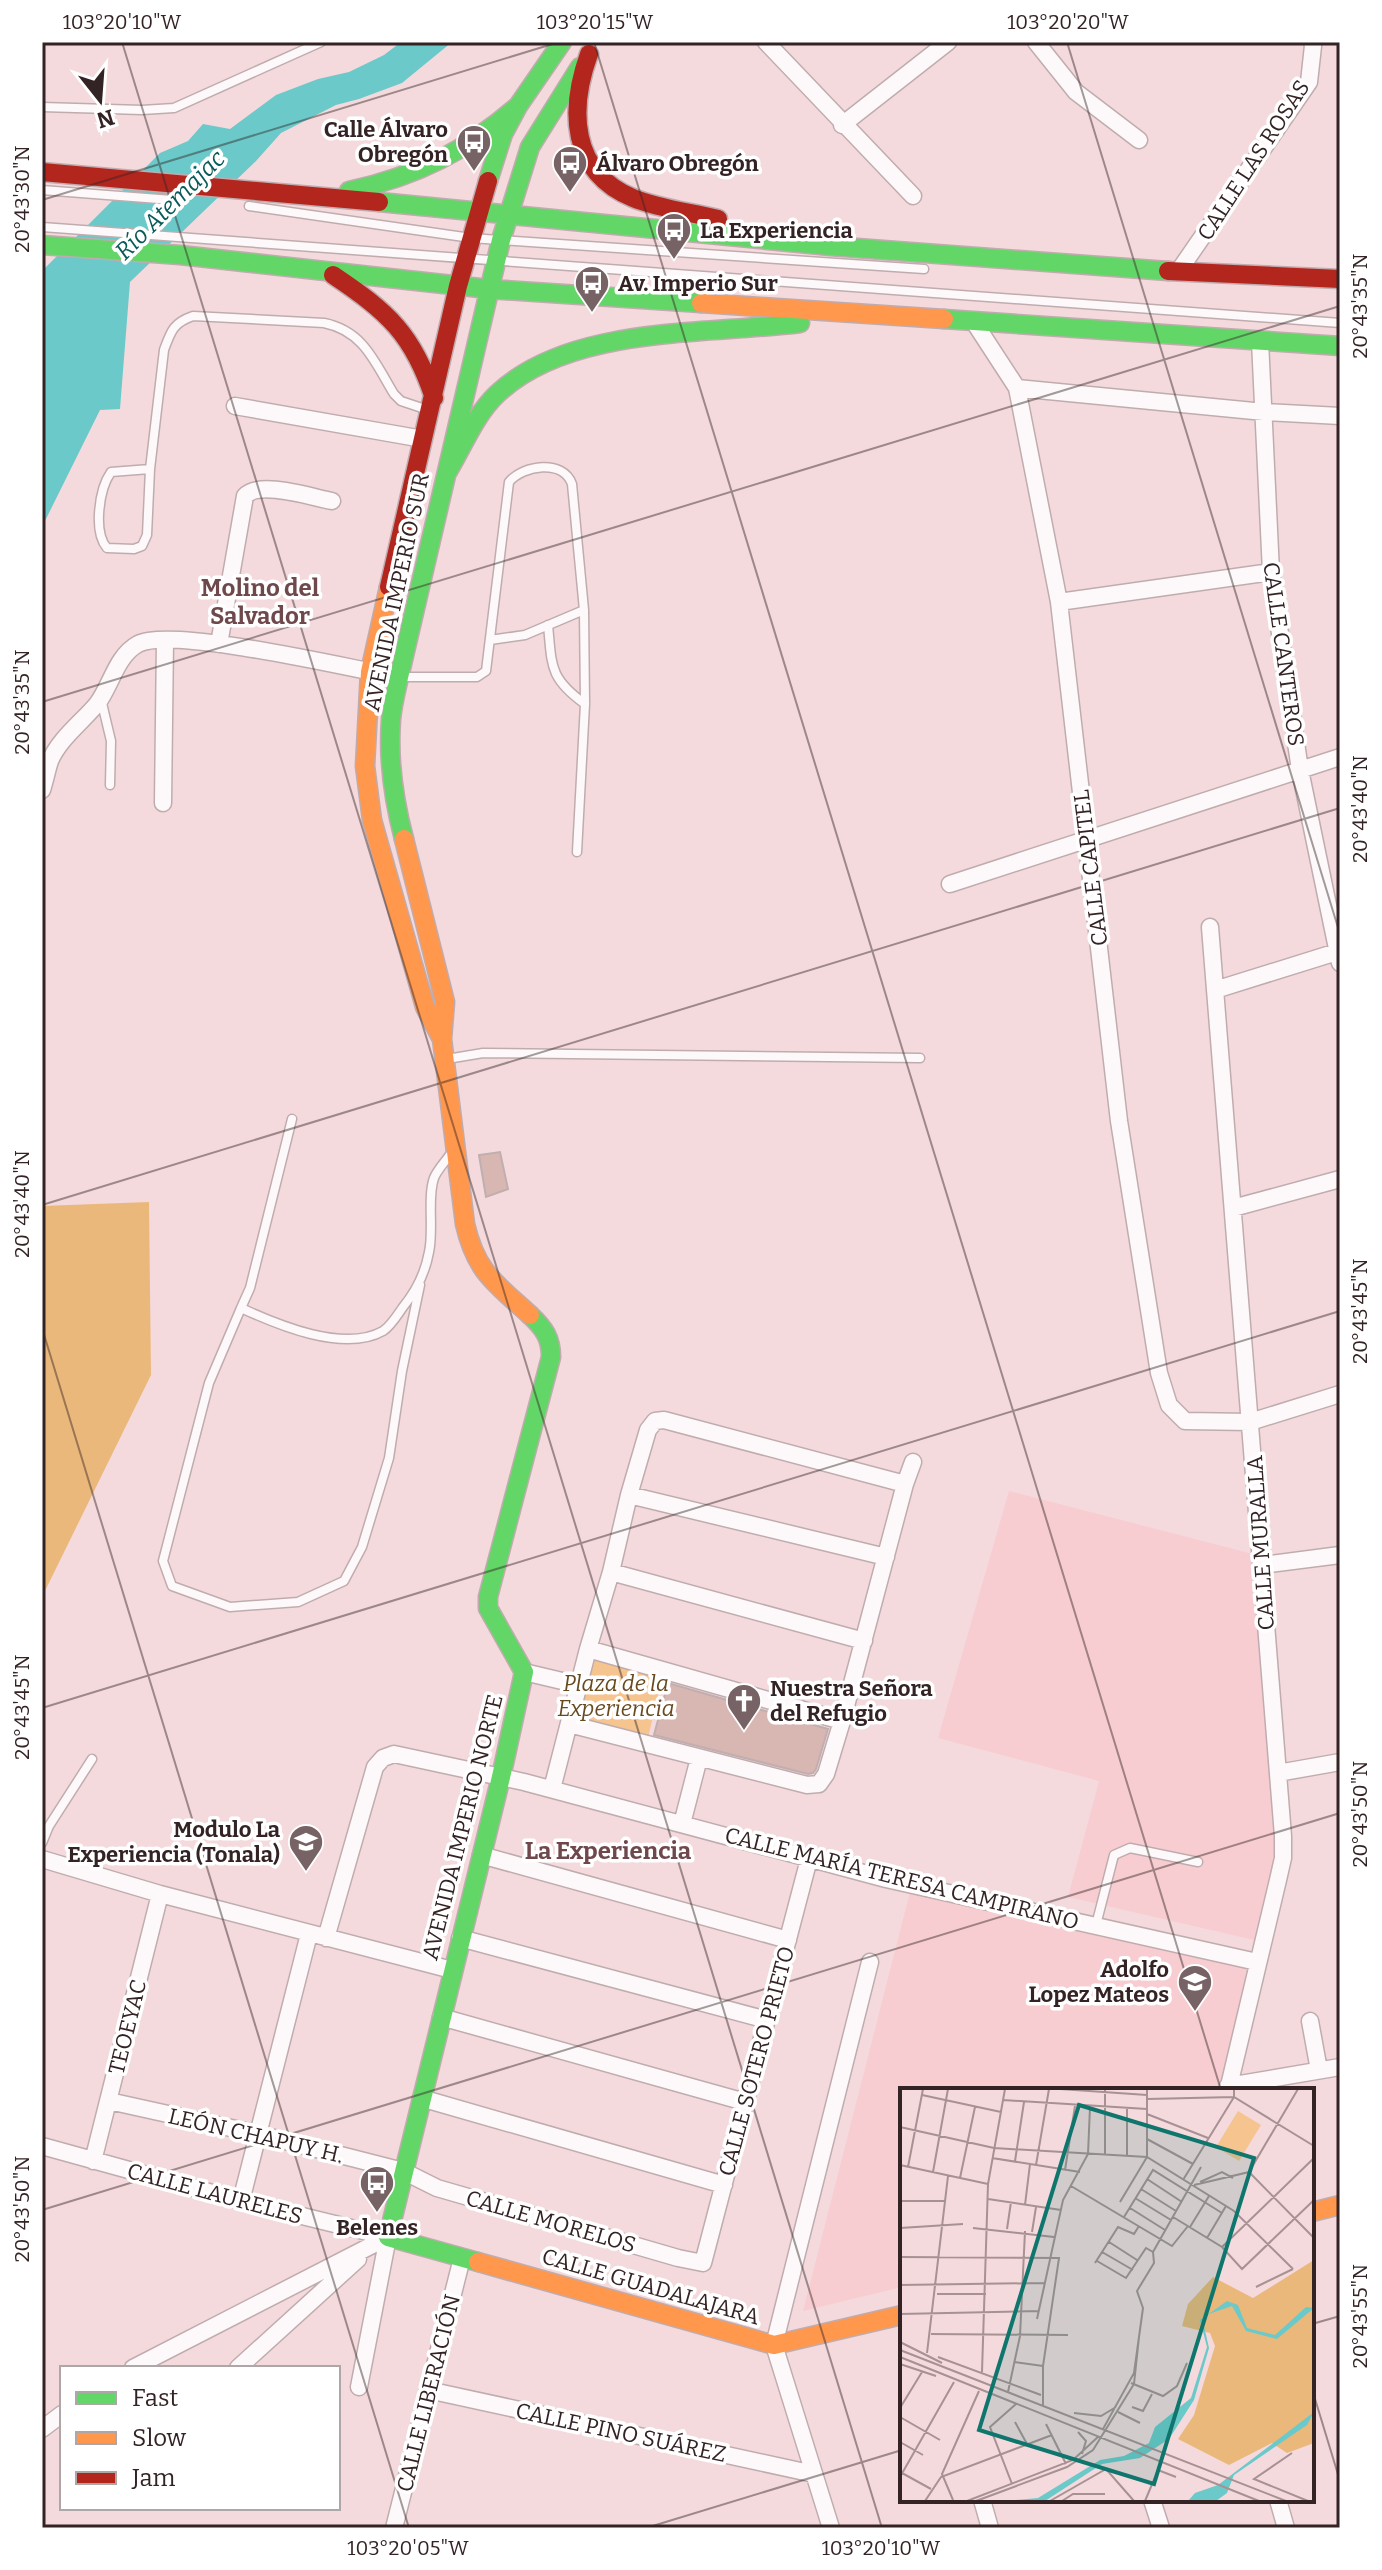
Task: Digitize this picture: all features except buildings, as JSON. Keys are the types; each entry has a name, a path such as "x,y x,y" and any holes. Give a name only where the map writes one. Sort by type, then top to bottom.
{"main road":[{"path":"458,286 503,134 518,106 562,42"},
{"path":"593,48 577,91 578,132 586,157 601,178 632,197 830,246"},
{"path":"489,289 530,147 593,48"},
{"path":"313,197 380,184 432,165 478,139 518,106"},
{"path":"42,172 242,197 313,197 830,246 1178,272 1340,279"},
{"path":"43,239 489,289 1340,346"},
{"path":"327,271 368,298 399,325 421,359 432,404"},
{"name":"AVENIDA IMPERIO SUR","path":"442,1039 425,1007 372,820 365,766 370,672 458,286"},
{"name":"AVENIDA IMPERIO SUR","path":"442,1039 445,1002 396,809 391,719 489,289"},
{"path":"448,471 495,396 517,377 545,363 619,342 785,326 851,312"},
{"name":"AVENIDA IMPERIO NORTE","path":"381,2240 403,2171 524,1672 488,1608 488,1597 551,1357 551,1341 542,1326 485,1274 470,1246 454,1149 442,1039"},
{"path":"1314,2212 1340,2205"},
{"name":"CALLE GUADALAJARA","path":"381,2240 462,2258 774,2345 900,2315"}],"street":[{"path":"766,42 913,196"},
{"path":"842,125 948,42"},
{"path":"1036,42 1076,92 1139,140"},
{"name":"CALLE LAS ROSAS","path":"1178,272 1309,82 1317,43"},
{"name":"CALLE CAPITEL","path":"973,321 1017,388 1059,602 1119,1121 1159,1373 1169,1405 1185,1421 1250,1422"},
{"name":"CALLE CANTEROS","path":"1260,341 1271,572 1300,770 1339,955"},
{"path":"1017,388 1264,412 1340,416"},
{"path":"235,406 423,439"},
{"path":"219,644 245,496 249,491 263,488 332,501"},
{"path":"1059,602 1271,572"},
{"path":"42,790 51,759 61,744 101,699 118,665 132,649 150,640 219,644 399,677"},
{"path":"163,803 165,640"},
{"path":"950,884 1340,757"},
{"name":"CALLE MURALLA","path":"1210,927 1283,1858 1228,2088"},
{"path":"1215,990 1339,955"},
{"path":"1233,1208 1340,1179"},
{"path":"1250,1422 1340,1394"},
{"path":"552,1789 629,1495 648,1430 655,1421 664,1420 905,1484"},
{"path":"569,1724 807,1785 819,1784 826,1774 842,1721 913,1462"},
{"path":"629,1495 886,1557"},
{"path":"1262,1565 1340,1555"},
{"path":"611,1572 864,1641"},
{"path":"588,1649 842,1721"},
{"path":"524,1672 579,1685"},
{"name":"CALLE MARÍA TERESA CAMPIRANO","path":"326,1938 375,1767 383,1758 394,1754 552,1789 886,1879 1257,1962"},
{"path":"682,1824 699,1758"},
{"path":"1278,1773 1340,1762"},
{"path":"481,1855 788,1940"},
{"path":"42,1859 160,1894 452,1970"},
{"name":"CALLE SOTERO PRIETO","path":"703,2263 809,1859"},
{"name":"TEOEYAC","path":"93,2161 160,1894"},
{"path":"241,2201 309,1934"},
{"path":"460,1938 767,2020"},
{"path":"831,2528 774,2345 870,1962"},
{"path":"441,2017 745,2102"},
{"path":"1310,2021 1319,2070"},
{"path":"1228,2088 1319,2070 1339,2071"},
{"path":"421,2098 724,2185"},
{"name":"LEÓN CHAPUY H.","path":"109,2101 258,2134 403,2171"},
{"name":"CALLE LAURELES","path":"42,2146 381,2240"},
{"name":"CALLE MORELOS","path":"403,2171 437,2188 703,2263"},
{"path":"137,2366 381,2240"},
{"path":"240,2366 381,2240"},
{"path":"359,2387 381,2240"},
{"name":"CALLE LIBERACIÓN","path":"394,2528 462,2258"},
{"name":"CALLE PINO SUÁREZ","path":"428,2390 814,2474"},
{"path":"42,2429 60,2416"},
{"path":"983,2502 990,2528"},
{"path":"1153,2502 1161,2528"},
{"path":"1279,2502 1286,2528"}],"lane":[{"path":"42,107 174,108 321,42"},
{"path":"42,190 176,200"},
{"path":"242,197 471,238 930,269"},
{"path":"43,239 63,229 1340,323"},
{"path":"150,469 111,472 105,480 98,528 101,541 107,548 134,549 142,546 147,535 150,469 164,350 179,321 193,316 339,326 353,333 362,343 401,401 432,404"},
{"path":"399,677 480,676 487,668 507,490 514,476 527,469 556,469 569,477 584,610 585,704 577,852"},
{"path":"490,640 525,635 584,610"},
{"path":"548,625 553,670 565,690 585,704"},
{"path":"101,699 111,741 110,785"},
{"path":"446,1059 483,1053 920,1058"},
{"path":"292,1119 250,1288 209,1383 163,1561 172,1586 230,1607 298,1602 344,1581 362,1547 389,1458 402,1371 430,1251 434,1177 454,1149"},
{"path":"241,1308 276,1324 328,1338 356,1339 384,1330 420,1285"},
{"path":"42,1843 49,1826 92,1759"},
{"path":"1096,1926 1114,1855 1130,1848 1198,1862"}],"shaded area":[{"path":"149,1202 151,1375 42,1597 42,1206"},
{"path":"1009,1491 1253,1554 1279,1844 1254,1940 1068,1897 1099,1781 938,1738"},
{"path":"910,1892 1251,1969 1221,2088 900,2088 900,2287 803,2311"}],"green space":[{"name":"Plaza de la Experiencia","path":"592,1650 662,1677 648,1738 573,1721"}],"water":[{"name":"Río Atemajac","path":"401,42 452,42 402,83 336,105 281,133 130,282 120,409 100,410 42,527 42,271 160,153 188,141 203,124 230,129 276,95 318,79 349,72 384,55"}],"traffic: fast":[{"path":"488,181 503,134 518,106 562,42"},
{"path":"404,839 390,750 399,677 501,240 530,147 580,67"},
{"path":"349,191 397,178 440,160 479,136 518,106"},
{"path":"379,202 830,246 1168,271"},
{"path":"42,245 180,255 489,289 701,303"},
{"path":"944,319 1340,346"},
{"path":"448,471 489,402 527,372 562,355 641,337 800,323"},
{"path":"478,2262 388,2237 524,1672 488,1608 488,1597 551,1357 546,1334 530,1315"}],"traffic: slow":[{"path":"701,303 944,319"},
{"path":"389,587 370,672 365,766 372,820 425,1007 442,1039"},
{"path":"404,839 445,1002 442,1039 465,1224 475,1254 488,1276 530,1315"},
{"path":"1314,2212 1340,2205"},
{"path":"478,2262 774,2345 900,2315"}],"traffic: jam":[{"path":"589,54 579,96 578,117 586,156 597,172 612,187 633,198 718,219"},
{"path":"42,172 379,202"},
{"path":"389,587 458,286 488,181"},
{"path":"1168,271 1340,279"},
{"path":"333,275 384,313 396,326 417,357 434,398"}],"place":[{"name":"Calle Álvaro Obregón","path":"474,173"},
{"name":"Álvaro Obregón","path":"570,194"},
{"name":"La Experiencia","path":"674,261"},
{"name":"Av. Imperio Sur","path":"592,314"},
{"name":"Nuestra Señora del Refugio","path":"744,1732"},
{"name":"Modulo La Experiencia (Tonala)","path":"306,1873"},
{"name":"Adolfo Lopez Mateos","path":"1195,2013"},
{"name":"Belenes","path":"377,2214"}],"district":[{"name":"Molino del Salvador","path":"260,602"},
{"name":"La Experiencia","path":"608,1851"}]}
